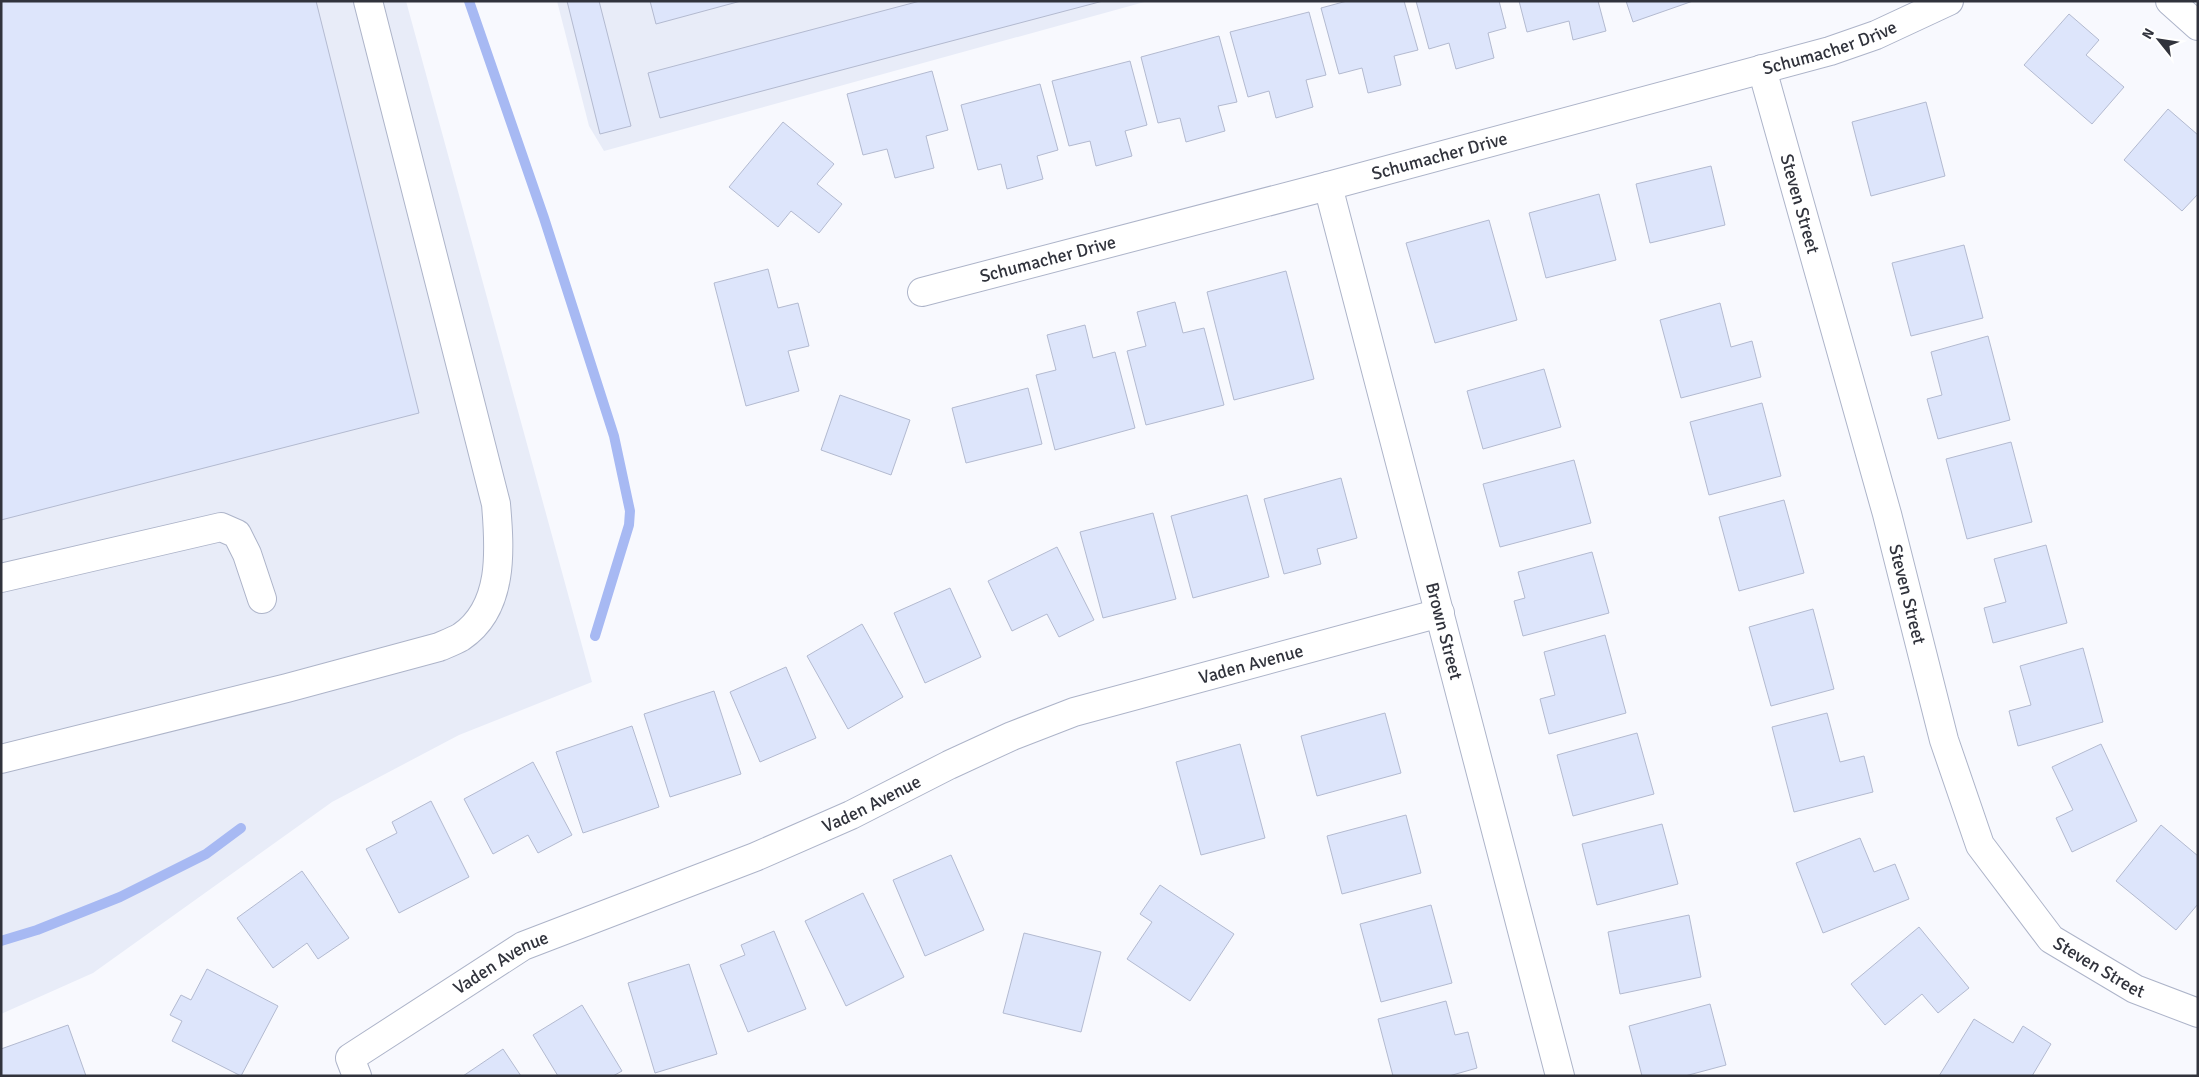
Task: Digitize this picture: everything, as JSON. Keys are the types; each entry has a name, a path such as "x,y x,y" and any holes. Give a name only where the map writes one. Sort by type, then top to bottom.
{"street":[{"path":"1,759 287,688 439,647 461,637 480,619 494,591 500,549 496,504 368,1"},
{"name":"Schumacher Drive","path":"922,292 1328,186 1830,51 1876,35 1950,1"},
{"path":"2170,1 2198,26"},
{"name":"Steven Street","path":"1762,69 1888,514 1944,740 1980,845 2051,939 2135,989 2198,1013"},
{"name":"Brown Street","path":"1328,186 1560,1076"},
{"path":"1,578 221,527 237,534 247,554 262,599"},
{"name":"Vaden Avenue","path":"357,1076 350,1058 523,946 755,857 852,815 949,765 1012,736 1074,712 1440,613"}],"shaded area":[{"path":"1,1 406,1 592,682 459,735 332,802 93,973 1,1014"},
{"path":"557,1 1148,1 604,151 589,126"}],"building":[{"path":"1,1 316,1 419,413 1,520"},
{"path":"567,1 599,1 631,126 600,134"},
{"path":"650,1 741,1 656,24"},
{"path":"920,1 1103,1 660,118 648,73"},
{"path":"1347,1 1404,1 1418,50 1394,56 1401,85 1368,93 1362,68 1339,74 1321,8"},
{"path":"1416,1 1499,1 1506,28 1488,33 1494,58 1456,69 1449,43 1429,49"},
{"path":"1519,1 1598,1 1606,31 1573,40 1569,21 1527,32"},
{"path":"1626,1 1693,1 1633,22"},
{"path":"1309,12 1326,75 1306,80 1313,107 1276,118 1269,91 1248,97 1230,32"},
{"path":"2069,14 2099,40 2086,55 2124,87 2092,124 2024,65"},
{"path":"1219,36 1237,102 1218,106 1225,131 1186,142 1180,118 1158,123 1141,57"},
{"path":"1130,61 1147,125 1125,131 1132,156 1096,166 1090,141 1069,146 1052,81"},
{"path":"932,71 948,130 926,136 934,168 895,178 887,149 863,155 847,94"},
{"path":"1040,84 1058,150 1037,156 1043,179 1007,189 1001,164 978,170 961,105"},
{"path":"1926,102 1945,176 1871,196 1852,122"},
{"path":"2168,109 2198,135 2198,194 2182,211 2124,160"},
{"path":"783,122 834,164 817,184 842,204 819,233 791,211 778,227 729,187"},
{"path":"1711,166 1725,225 1650,243 1636,184"},
{"path":"1599,194 1616,260 1546,278 1529,213"},
{"path":"1489,220 1517,320 1435,343 1406,243"},
{"path":"1964,245 1983,318 1911,336 1892,263"},
{"path":"768,269 778,308 798,303 809,346 788,351 799,391 746,406 714,283"},
{"path":"1286,271 1314,379 1234,400 1207,292"},
{"path":"1175,302 1183,333 1204,328 1224,405 1146,425 1127,351 1146,346 1137,312"},
{"path":"1720,303 1731,347 1752,341 1761,377 1681,398 1660,320"},
{"path":"1085,325 1093,358 1115,352 1135,428 1055,450 1036,375 1056,370 1047,335"},
{"path":"1988,336 2010,420 1938,439 1927,399 1942,395 1931,352"},
{"path":"1544,369 1561,427 1483,449 1467,391"},
{"path":"1028,388 1042,444 966,463 952,408"},
{"path":"840,395 910,420 891,475 821,450"},
{"path":"1762,403 1781,476 1709,495 1690,422"},
{"path":"2011,442 2032,522 1967,539 1946,459"},
{"path":"1574,460 1591,523 1500,547 1483,484"},
{"path":"1341,478 1357,538 1317,549 1321,564 1284,574 1264,499"},
{"path":"1247,495 1269,577 1193,598 1171,516"},
{"path":"1784,500 1804,573 1739,591 1719,517"},
{"path":"1153,513 1176,599 1103,618 1080,532"},
{"path":"2046,545 2067,623 1993,643 1984,608 2006,602 1994,559"},
{"path":"1057,547 1094,620 1059,637 1047,614 1012,631 988,581"},
{"path":"1592,552 1609,613 1523,636 1514,601 1525,598 1518,572"},
{"path":"950,588 981,657 925,683 894,613"},
{"path":"1813,609 1834,689 1771,706 1749,627"},
{"path":"862,624 903,697 848,729 807,656"},
{"path":"1605,635 1626,713 1549,734 1540,699 1555,695 1544,652"},
{"path":"2083,648 2103,722 2018,746 2009,711 2031,705 2020,666"},
{"path":"786,667 816,738 760,762 730,692"},
{"path":"714,691 741,774 670,797 644,714"},
{"path":"1385,713 1401,773 1317,796 1301,736"},
{"path":"1827,713 1840,762 1864,756 1873,792 1794,812 1772,727"},
{"path":"632,726 659,807 583,833 556,752"},
{"path":"1637,733 1654,794 1573,816 1557,755"},
{"path":"1240,744 1265,838 1201,855 1176,762"},
{"path":"2101,744 2137,821 2072,852 2056,818 2073,810 2052,767"},
{"path":"533,762 572,835 538,853 528,835 493,854 464,799"},
{"path":"431,801 469,877 399,913 366,849 397,833 392,822"},
{"path":"1406,815 1421,873 1342,894 1327,836"},
{"path":"1662,824 1678,884 1597,905 1582,844"},
{"path":"2161,825 2198,856 2198,904 2176,930 2116,881"},
{"path":"1860,838 1874,872 1895,864 1909,899 1823,933 1796,863"},
{"path":"951,855 984,930 925,956 893,880"},
{"path":"302,871 349,938 318,959 307,943 273,968 237,918"},
{"path":"1160,885 1234,934 1190,1001 1127,959 1152,922 1140,914"},
{"path":"863,893 904,977 846,1006 805,921"},
{"path":"1431,905 1452,983 1381,1002 1360,924"},
{"path":"1689,915 1701,977 1620,994 1608,932"},
{"path":"1919,927 1969,988 1938,1013 1922,994 1885,1025 1851,984"},
{"path":"774,931 806,1009 748,1032 720,965 745,955 741,945"},
{"path":"1024,933 1101,952 1081,1032 1003,1013"},
{"path":"689,964 717,1054 655,1073 628,983"},
{"path":"207,969 278,1006 241,1076 172,1041 182,1021 170,1015 181,995 191,1000"},
{"path":"1446,1001 1455,1035 1468,1032 1477,1068 1449,1076 1393,1076 1378,1019"},
{"path":"1710,1004 1726,1065 1685,1076 1642,1076 1629,1026"},
{"path":"582,1005 622,1071 613,1076 558,1076 533,1035"},
{"path":"1974,1019 2013,1043 2023,1026 2051,1044 2032,1076 1939,1076"},
{"path":"68,1025 86,1076 1,1076 1,1049"},
{"path":"503,1049 521,1076 463,1076"}],"waterway":[{"path":"469,1 544,218 614,436 630,511 629,525 595,636"},
{"path":"1,941 37,930 120,897 206,854 241,828"}]}
